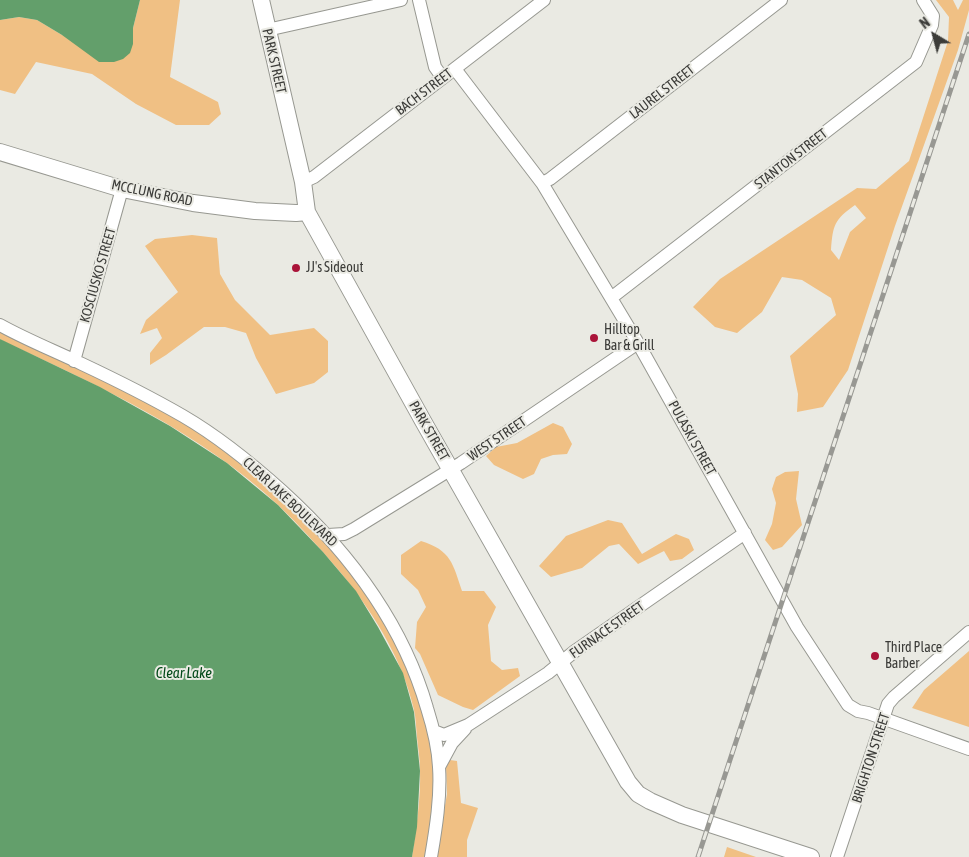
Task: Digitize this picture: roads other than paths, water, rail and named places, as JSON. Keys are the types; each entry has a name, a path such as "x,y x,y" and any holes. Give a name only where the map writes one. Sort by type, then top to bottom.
{"street":[{"name":"PARK STREET","path":"261,0 307,212 398,377 628,782 638,794 682,815 811,857"},
{"path":"267,30 401,0"},
{"path":"419,0 435,67 442,77"},
{"name":"BACH STREET","path":"302,182 314,177 544,0"},
{"name":"LAUREL STREET","path":"542,183 550,179 781,0"},
{"name":"STANTON STREET","path":"611,298 916,62 932,25 933,16 923,0"},
{"name":"PULASKI STREET","path":"455,69 542,183 638,344 797,627 848,705 858,711 969,749"},
{"name":"MCCLUNG ROAD","path":"0,152 122,189 193,203 255,211 307,212"},
{"name":"KOSCIUSKO STREET","path":"74,360 122,189"},
{"name":"CLEAR LAKE BOULEVARD","path":"0,325 154,400 218,439 260,472 328,535 342,552 375,594 400,638 416,673 434,731 439,767 437,812 431,857"},
{"name":"WEST STREET","path":"328,535 344,534 354,529 451,469 638,344"},
{"path":"342,552 347,537 354,529"},
{"name":"FURNACE STREET","path":"434,731 444,735 468,725 548,673 575,651 745,533"},
{"name":"BRIGHTON STREET","path":"837,857 888,704 969,632"},
{"name":"FURNACE STREET","path":"439,767 452,743 468,725"}],"water":[{"path":"0,0 140,0 133,28 133,44 130,53 123,59 114,62 99,62 62,35 37,20 19,17 0,20"},
{"name":"Clear Lake","path":"0,339 100,387 170,426 227,463 278,505 323,552 356,591 403,673 414,712 420,771 417,827 412,857 0,857"}],"railway":[{"path":"698,857 969,34"}],"place":[{"name":"JJ's Sideout","path":"296,268"},
{"name":"Hilltop Bar & Grill","path":"594,338"},
{"name":"Third Place Barber","path":"875,656"}]}
